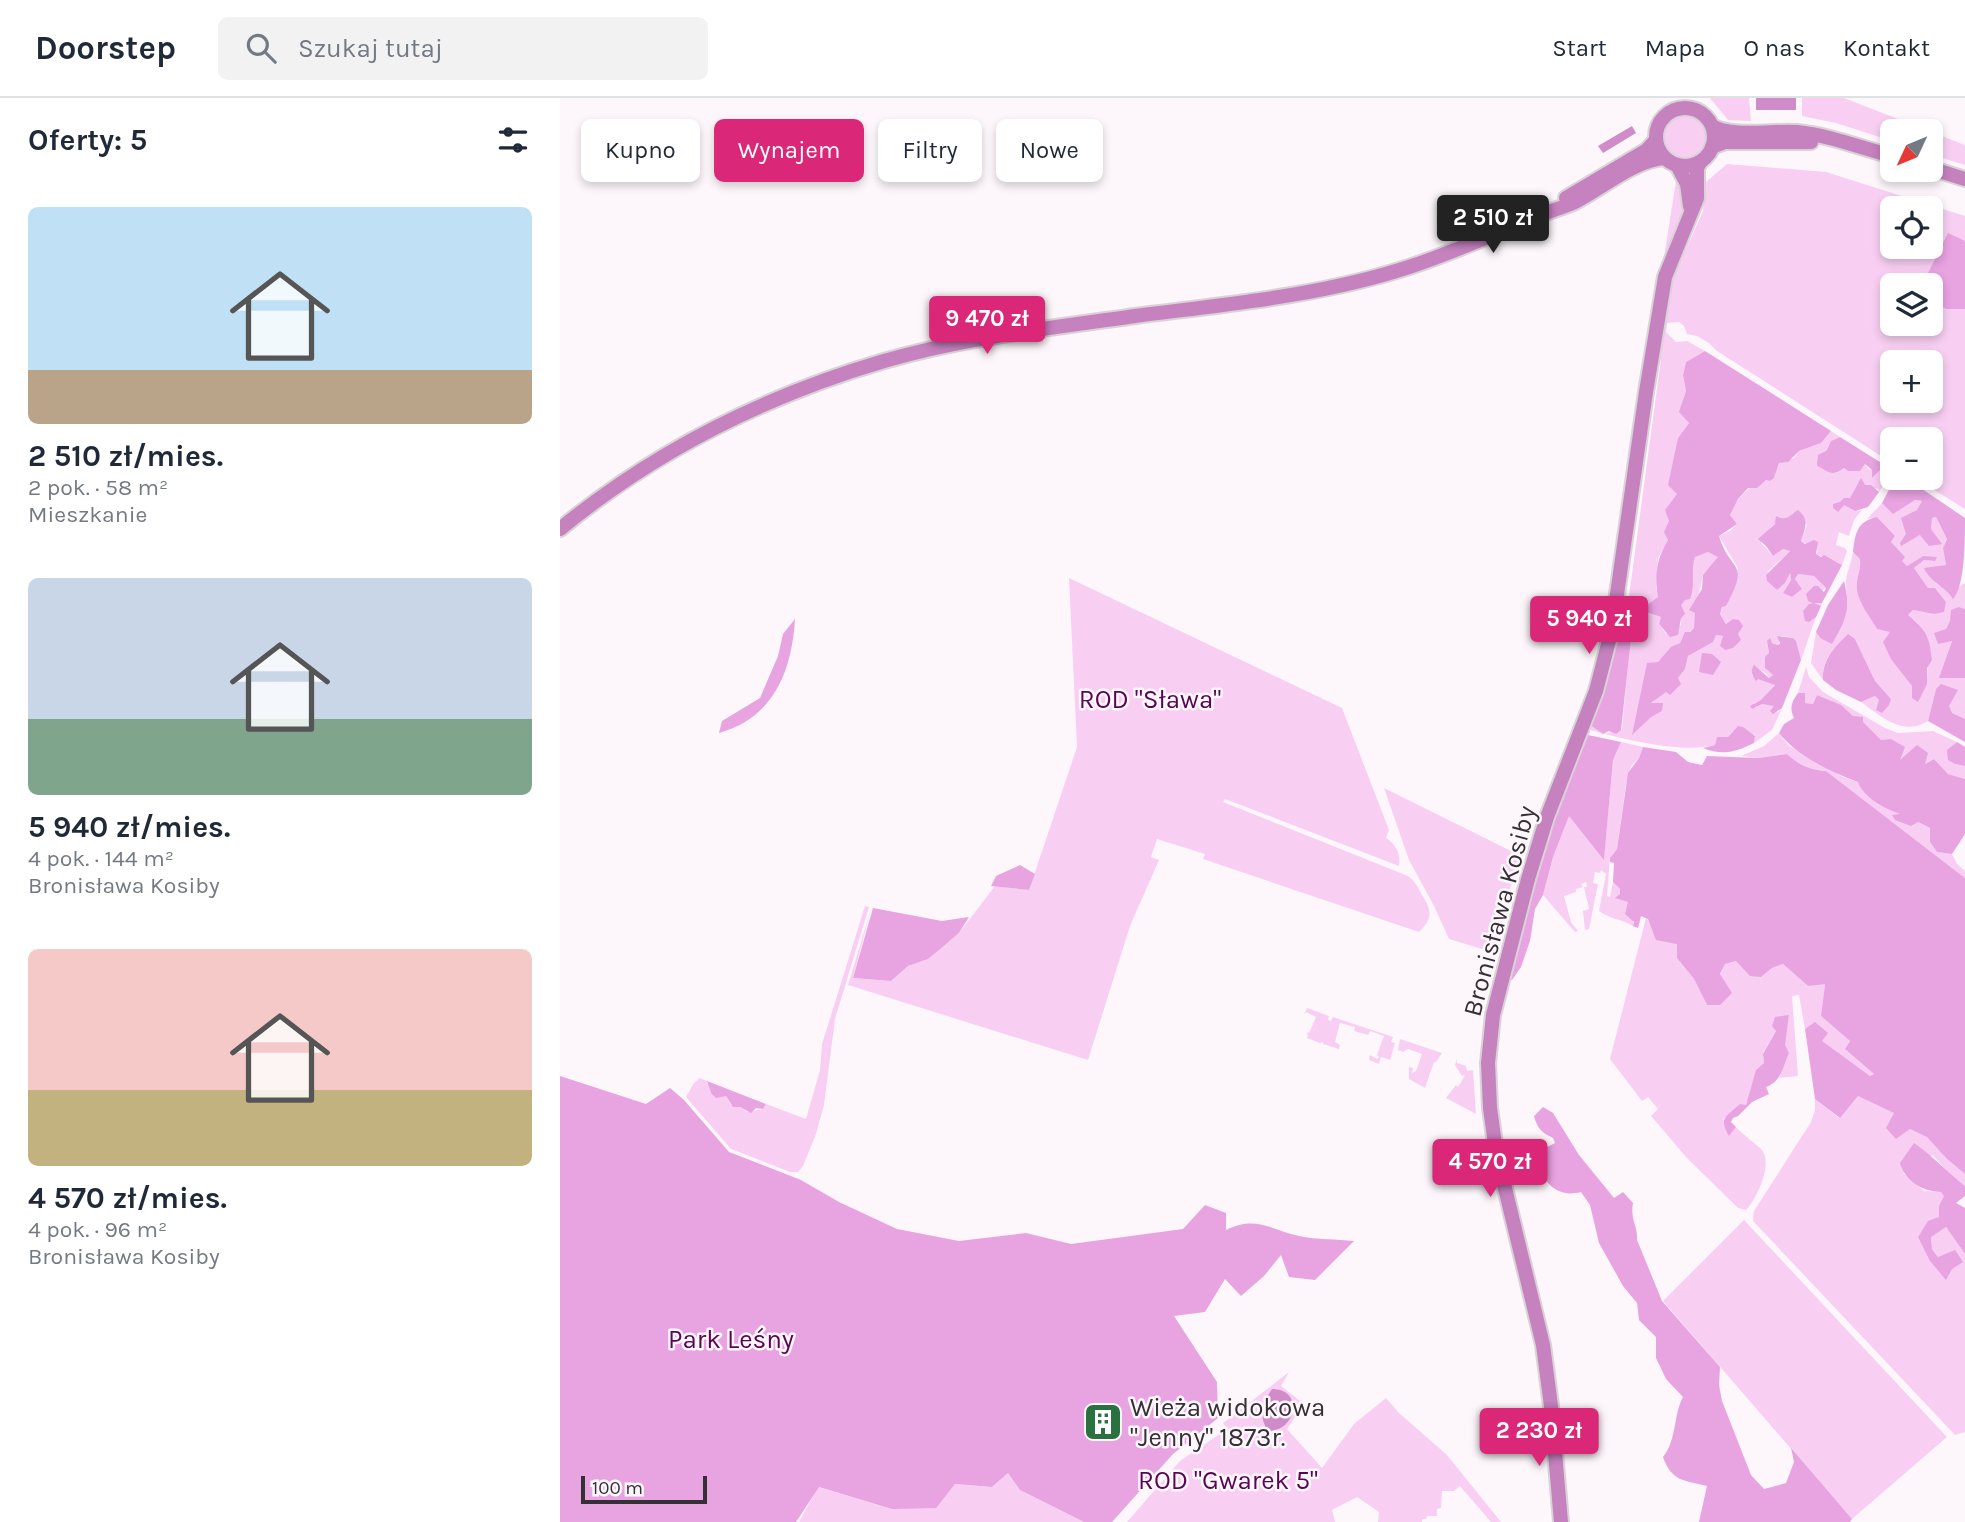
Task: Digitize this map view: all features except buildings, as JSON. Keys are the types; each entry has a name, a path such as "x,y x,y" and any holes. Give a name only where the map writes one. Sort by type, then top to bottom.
{"main road":[{"path":"1695,98 1698,109 1717,129 1817,135 1880,153"},
{"path":"1692,215 1687,184 1671,162 1658,150 1656,130 1660,121 1680,103 1702,114"},
{"path":"1712,126 1712,147"},
{"path":"1537,216 1581,187 1647,150 1656,140"},
{"path":"560,529 612,488 697,436 753,408 802,388 885,361 990,338 1326,289 1409,267 1503,232 1572,203 1635,168 1660,158 1691,166 1700,162 1712,147 1725,142 1847,144"},
{"name":"Bronisława Kosiby","path":"1561,1522 1543,1345 1496,1151 1488,1063 1493,1015 1531,867 1605,663 1658,319 1668,268 1697,198 1697,168 1700,162"},
{"path":"1943,172 1965,179"}],"green space":[{"path":"1710,98 1749,98 1751,121 1728,120"},
{"path":"1802,98 1844,98 1898,119 1880,119 1880,137 1836,123 1802,116"},
{"path":"1685,113 1702,120 1709,137 1702,154 1685,161 1668,154 1661,137 1668,120"},
{"path":"1943,136 1965,145 1965,165 1943,158"},
{"path":"1727,164 1826,172 1902,196 1880,196 1880,259 1943,259 1943,209 1965,216 1965,509 1934,490 1943,490 1943,427 1880,427 1880,455 1717,351 1709,343 1687,334 1679,322 1667,323 1666,332 1676,342 1687,341 1705,351 1686,362 1683,375 1686,391 1680,412 1689,423 1678,438 1675,458 1677,494 1669,521 1668,540 1658,558 1658,597 1646,612 1661,617 1659,624 1666,634 1681,625 1680,605 1693,584 1691,567 1695,557 1708,552 1718,556 1717,561 1703,575 1695,612 1695,627 1680,643 1670,649 1655,670 1633,734 1651,716 1662,711 1651,704 1685,669 1688,656 1712,642 1716,635 1723,636 1722,640 1729,623 1726,624 1720,614 1738,568 1719,536 1737,524 1730,515 1742,495 1753,486 1774,478 1779,463 1794,458 1799,451 1821,443 1831,431 1840,437 1831,441 1817,466 1834,473 1844,468 1848,471 1860,471 1865,464 1872,470 1872,478 1880,470 1880,490 1879,492 1878,489 1858,484 1844,505 1855,511 1862,510 1854,520 1849,536 1839,532 1836,545 1847,551 1842,565 1816,554 1818,550 1801,541 1807,525 1793,512 1790,518 1772,526 1763,538 1761,543 1773,556 1783,549 1790,551 1768,571 1767,581 1777,590 1785,583 1790,573 1791,580 1783,593 1792,597 1802,589 1795,579 1798,574 1814,576 1826,588 1814,603 1822,603 1821,606 1813,604 1812,619 1816,617 1801,660 1793,638 1781,636 1778,645 1767,641 1769,653 1765,668 1773,675 1769,678 1766,673 1752,667 1752,675 1775,684 1761,701 1754,703 1755,708 1762,704 1774,705 1777,713 1782,708 1772,730 1754,743 1755,735 1733,731 1728,737 1717,738 1715,745 1686,748 1604,734 1622,730 1630,639 1615,643 1618,623 1625,626 1661,359 1655,364 1664,305 1703,211 1706,182"},
{"path":"1678,179 1687,204 1662,270 1676,181"},
{"path":"1948,233 1965,241 1965,309 1943,307 1943,273 1928,273 1935,259 1943,259 1943,243"},
{"path":"1705,351 1831,431 1821,443 1799,451 1788,462 1779,463 1774,478 1766,480 1757,488 1748,488 1738,499 1730,515 1737,524 1719,536 1738,573 1733,591 1720,614 1726,624 1733,619 1739,620 1743,626 1738,634 1741,640 1733,648 1725,650 1720,646 1723,636 1716,635 1713,642 1688,656 1685,669 1678,678 1681,684 1670,695 1666,692 1651,703 1663,703 1662,711 1651,717 1632,735 1647,663 1658,662 1671,647 1680,643 1685,632 1694,628 1695,613 1689,610 1702,589 1703,575 1718,557 1708,552 1695,557 1692,594 1690,599 1681,605 1685,614 1681,618 1678,635 1670,637 1659,624 1661,617 1646,612 1643,608 1658,597 1657,567 1668,540 1664,532 1669,521 1665,510 1677,494 1668,485 1678,438 1689,423 1679,412 1686,391 1683,375 1686,362"},
{"path":"1840,437 1880,462 1880,470 1872,478 1872,470 1865,464 1860,471 1848,471 1844,468 1833,473 1817,466 1818,455 1826,451 1831,441"},
{"path":"1861,478 1865,485 1871,485 1879,492 1868,507 1855,511 1844,505 1838,512 1833,508 1833,504 1850,498"},
{"path":"1889,490 1924,490 1965,518 1962,574 1953,599 1924,568 1946,565 1943,548 1947,539 1936,517 1932,518 1931,529 1942,544 1929,546 1920,535 1901,546 1906,534 1901,518 1917,510 1922,501 1915,500 1893,514 1882,503"},
{"path":"1915,500 1922,501 1901,545 1920,535 1941,544 1931,529 1932,518 1936,517 1947,539 1943,548 1946,565 1925,569 1927,574 1949,592 1965,583 1965,609 1959,607 1946,629 1952,640 1940,677 1965,678 1965,719 1951,713 1936,689 1928,721 1909,727 1892,723 1861,702 1875,696 1879,700 1891,699 1875,681 1855,639 1831,653 1825,665 1823,680 1811,663 1816,632 1820,638 1847,594 1846,578 1853,552 1860,559 1857,588 1863,607 1877,629 1891,631 1904,675 1912,686 1927,684 1928,638 1918,623 1908,615 1913,610 1934,614 1946,602 1935,588 1928,588 1914,568 1924,560 1935,561 1923,556 1907,566 1902,561 1904,557 1891,542 1895,536 1877,517 1867,519 1882,503 1894,513"},
{"path":"1798,510 1805,521 1801,541 1805,544 1814,540 1818,542 1816,554 1821,557 1824,555 1842,565 1822,603 1814,603 1821,606 1816,617 1809,622 1805,621 1803,611 1813,603 1808,601 1806,594 1814,586 1824,592 1826,588 1814,576 1798,574 1795,579 1802,589 1792,597 1783,593 1791,580 1790,573 1785,583 1777,590 1767,581 1766,575 1790,551 1783,549 1773,556 1758,539 1775,524 1776,516 1786,518"},
{"path":"1877,517 1895,536 1891,542 1905,557 1902,561 1907,566 1923,556 1937,557 1935,561 1924,560 1914,568 1928,588 1935,588 1946,602 1944,612 1934,614 1913,610 1908,615 1926,634 1932,660 1927,668 1927,684 1918,702 1912,698 1912,686 1891,659 1883,642 1890,632 1877,629 1858,594 1860,559 1853,552 1855,540 1861,525"},
{"name":"ROD \"Sława\"","path":"1069,578 1342,708 1389,830 1386,838 1393,843 1398,854 1399,866 1225,799 1223,802 1408,876 1425,900 1430,914 1427,923 1419,932 1203,859 1205,854 1157,839 1151,857 1159,860 1130,926 1088,1060 848,985 871,909 853,978 891,981 908,966 928,959 959,933 995,886 1029,890 1077,747"},
{"path":"1844,581 1846,614 1832,644 1820,638 1816,632 1828,605"},
{"path":"1959,607 1965,609 1965,678 1939,678 1952,641 1938,644 1934,633 1946,629 1951,610"},
{"path":"795,619 790,656 784,674 766,704 738,726 719,733 722,721 760,698 778,656 783,634"},
{"path":"1848,634 1855,639 1875,681 1891,699 1882,713 1876,710 1879,700 1875,696 1861,702 1836,690 1823,680 1827,660"},
{"path":"1777,636 1793,638 1796,641 1801,660 1782,708 1773,714 1770,711 1774,706 1762,704 1752,709 1750,706 1761,700 1775,685 1758,679 1756,681 1752,671 1754,665 1769,678 1773,675 1765,668 1765,657 1769,653 1767,641 1770,638 1772,643 1778,645 1780,643"},
{"path":"1631,638 1621,730 1616,734 1609,731 1603,734 1590,725 1615,643"},
{"path":"1702,653 1712,654 1721,662 1713,675 1699,672"},
{"path":"1806,667 1809,677 1823,692 1885,728 1898,733 1933,731 1957,742 1948,750 1955,764 1965,766 1965,779 1948,774 1934,759 1924,764 1899,762 1872,732 1841,707 1817,695 1813,704 1805,703 1805,693 1798,693"},
{"path":"1941,684 1958,690 1949,706 1952,713 1965,719 1965,742 1928,721 1936,689"},
{"path":"1798,693 1805,693 1805,703 1813,704 1817,695 1841,705 1853,716 1863,717 1863,722 1881,740 1891,739 1905,747 1900,760 1917,745 1928,753 1925,764 1934,759 1948,774 1965,779 1965,834 1952,854 1937,852 1930,842 1930,828 1918,822 1911,826 1895,820 1892,815 1900,814 1870,798 1858,782 1815,762 1786,741 1779,733 1784,724 1794,718 1792,705"},
{"path":"1738,726 1755,736 1754,743 1729,752 1703,748 1715,745 1717,737 1728,737"},
{"path":"1779,733 1788,745 1843,777 1858,782 1903,815 1930,828 1930,842 1937,852 1952,854 1957,864 1965,871 1965,878 1826,771 1805,766 1787,754 1758,758 1741,756 1764,746"},
{"path":"1588,735 1621,742 1613,760 1604,860 1569,816 1553,857 1543,895 1535,909 1530,941 1521,967 1512,980 1506,977 1555,810 1583,739"},
{"path":"1621,742 1643,747 1639,758 1631,766 1626,784 1617,849 1610,858 1607,896 1610,897 1613,882 1620,889 1616,898 1629,902 1633,926 1599,911 1606,874 1601,870 1600,873 1595,872 1593,883 1598,884 1589,929 1585,930 1583,911 1589,909 1584,887 1587,887 1586,882 1581,884 1583,887 1576,889 1576,892 1564,896 1571,922 1578,931 1575,932 1543,895 1553,857 1569,815 1604,859 1613,760"},
{"path":"1957,742 1965,747 1965,766 1948,760 1947,750"},
{"path":"1643,747 1676,752 1688,762 1702,765 1707,756 1758,758 1787,754 1805,766 1826,771 1965,878 1965,1174 1927,1137 1910,1129 1896,1139 1886,1128 1894,1113 1858,1096 1840,1118 1815,1099 1805,1029 1815,1022 1828,1033 1822,1041 1870,1076 1874,1074 1845,1049 1850,1041 1821,1016 1825,984 1808,986 1783,964 1772,968 1761,977 1750,976 1736,961 1725,964 1720,974 1732,993 1720,1005 1707,1005 1694,979 1677,958 1677,944 1656,940 1648,919 1641,916 1638,928 1633,926 1634,922 1625,914 1628,902 1615,898 1620,894 1620,889 1613,882 1614,863 1610,862 1610,858 1617,849 1628,773"},
{"path":"1384,788 1515,853 1521,850 1492,952 1449,939 1409,860"},
{"path":"1020,865 1035,874 1029,890 991,886 996,876"},
{"path":"865,906 869,907 835,1019 824,1105 803,1166 798,1172 790,1172 731,1149 686,1097 700,1078 707,1081 711,1093 726,1096 731,1105 747,1112 763,1109 766,1104 806,1119 820,1070 822,1044"},
{"path":"873,908 942,921 969,917 959,933 939,950 928,959 908,966 891,981 853,978"},
{"path":"1646,918 1677,944 1677,958 1694,979 1707,1005 1725,964 1736,961 1761,977 1772,968 1783,964 1808,986 1825,983 1821,1016 1850,1041 1845,1049 1874,1074 1870,1076 1821,1041 1815,1023 1805,1029 1799,995 1792,996 1798,1076 1779,1078 1789,1053 1784,1045 1789,1016 1775,1017 1776,1031 1763,1053 1764,1063 1751,1087 1749,1099 1745,1106 1723,1119 1729,1135 1736,1127 1765,1155 1762,1180 1755,1198 1746,1210 1738,1208 1687,1158 1651,1116 1658,1109 1648,1097 1642,1101 1610,1059"},
{"path":"1307,1008 1329,1016 1328,1020 1331,1021 1333,1017 1393,1037 1391,1042 1395,1043 1390,1060 1381,1057 1379,1064 1369,1060 1370,1055 1377,1059 1379,1057 1377,1055 1384,1036 1370,1031 1368,1035 1354,1031 1355,1027 1340,1023 1335,1042 1340,1045 1339,1049 1307,1038 1306,1032 1309,1033 1316,1017 1306,1012 1304,1015"},
{"path":"1789,1015 1785,1045 1789,1053 1781,1073 1775,1082 1766,1087 1769,1094 1752,1102 1733,1118 1731,1122 1736,1127 1729,1136 1724,1125 1725,1118 1740,1104 1746,1105 1756,1070 1764,1063 1763,1054 1776,1031 1772,1026 1775,1017"},
{"path":"1400,1039 1442,1053 1434,1062 1425,1088 1409,1079 1409,1067 1413,1068 1412,1073 1416,1071 1422,1054 1408,1049 1403,1052 1398,1050"},
{"path":"1457,1059 1457,1063 1466,1066 1467,1071 1473,1070 1476,1114 1446,1098 1456,1085 1458,1087 1465,1075 1462,1076 1455,1065"},
{"name":"Park Leśny","path":"560,1076 646,1104 670,1088 684,1100 729,1152 801,1180 839,1202 897,1229 959,1241 1026,1233 1071,1244 1183,1229 1205,1205 1226,1213 1226,1230 1255,1224 1306,1237 1354,1241 1315,1280 1289,1277 1281,1255 1264,1276 1241,1296 1225,1279 1205,1312 1174,1316 1217,1382 1218,1418 1173,1454 1112,1522 1084,1522 1020,1490 1008,1473 992,1487 955,1484 936,1508 892,1509 819,1487 796,1522 560,1522"},
{"path":"707,1081 766,1104 763,1109 756,1108 751,1113 740,1107 733,1107 726,1096 716,1098 711,1093"},
{"path":"1858,1096 1895,1113 1896,1139 1910,1129 1927,1136 1947,1159 1965,1174 1965,1186 1950,1175 1933,1155 1903,1173 1924,1191 1941,1192 1945,1196 1939,1217 1918,1237 1939,1257 1932,1249 1931,1236 1946,1227 1965,1254 1965,1432 1955,1435 1753,1221 1754,1211 1811,1122 1815,1099 1839,1118"},
{"path":"1543,1107 1553,1113 1579,1155 1614,1198 1623,1192 1633,1203 1632,1214 1637,1240 1662,1301 1720,1367 1722,1401 1751,1475 1764,1489 1786,1483 1794,1462 1791,1448 1852,1519 1850,1522 1699,1522 1707,1486 1675,1476 1663,1457 1671,1443 1683,1397 1666,1379 1656,1358 1656,1337 1639,1320 1637,1303 1623,1286 1599,1243 1590,1205 1581,1192 1563,1193 1556,1190 1540,1171 1534,1154 1555,1143 1535,1120 1534,1116"},
{"path":"1914,1143 1965,1186 1965,1196 1956,1203 1965,1208 1965,1254 1946,1227 1931,1237 1932,1249 1938,1257 1955,1250 1963,1262 1952,1269 1946,1280 1930,1261 1918,1237 1928,1221 1939,1217 1939,1206 1944,1196 1941,1192 1927,1190 1916,1184 1906,1175 1900,1163"},
{"path":"1744,1220 1947,1437 1852,1519 1663,1301"},
{"name":"ROD \"Gwarek 5\"","path":"1289,1372 1281,1386 1304,1404 1287,1429 1322,1468 1354,1424 1386,1398 1447,1455 1501,1522 1491,1522 1460,1486 1454,1491 1442,1491 1441,1508 1437,1509 1437,1516 1427,1516 1422,1522 1378,1522 1379,1512 1357,1497 1332,1510 1335,1522 1127,1522 1180,1461 1227,1429 1223,1423","holes":["1272,1389 1290,1399 1294,1410 1262,1410"]},
{"path":"1008,1473 1020,1490 1084,1522 799,1522 818,1487 892,1509 955,1484 992,1487"}],"shaded area":[{"path":"1756,98 1796,98 1796,110 1756,110"},
{"path":"1632,126 1636,133 1603,153 1598,146"},
{"path":"1272,1389 1289,1396 1293,1410 1285,1424 1268,1431 1263,1420 1263,1410"}],"place":[{"name":"Wieża widokowa \"Jenny\" 1873r.","path":"1103,1422"}]}
